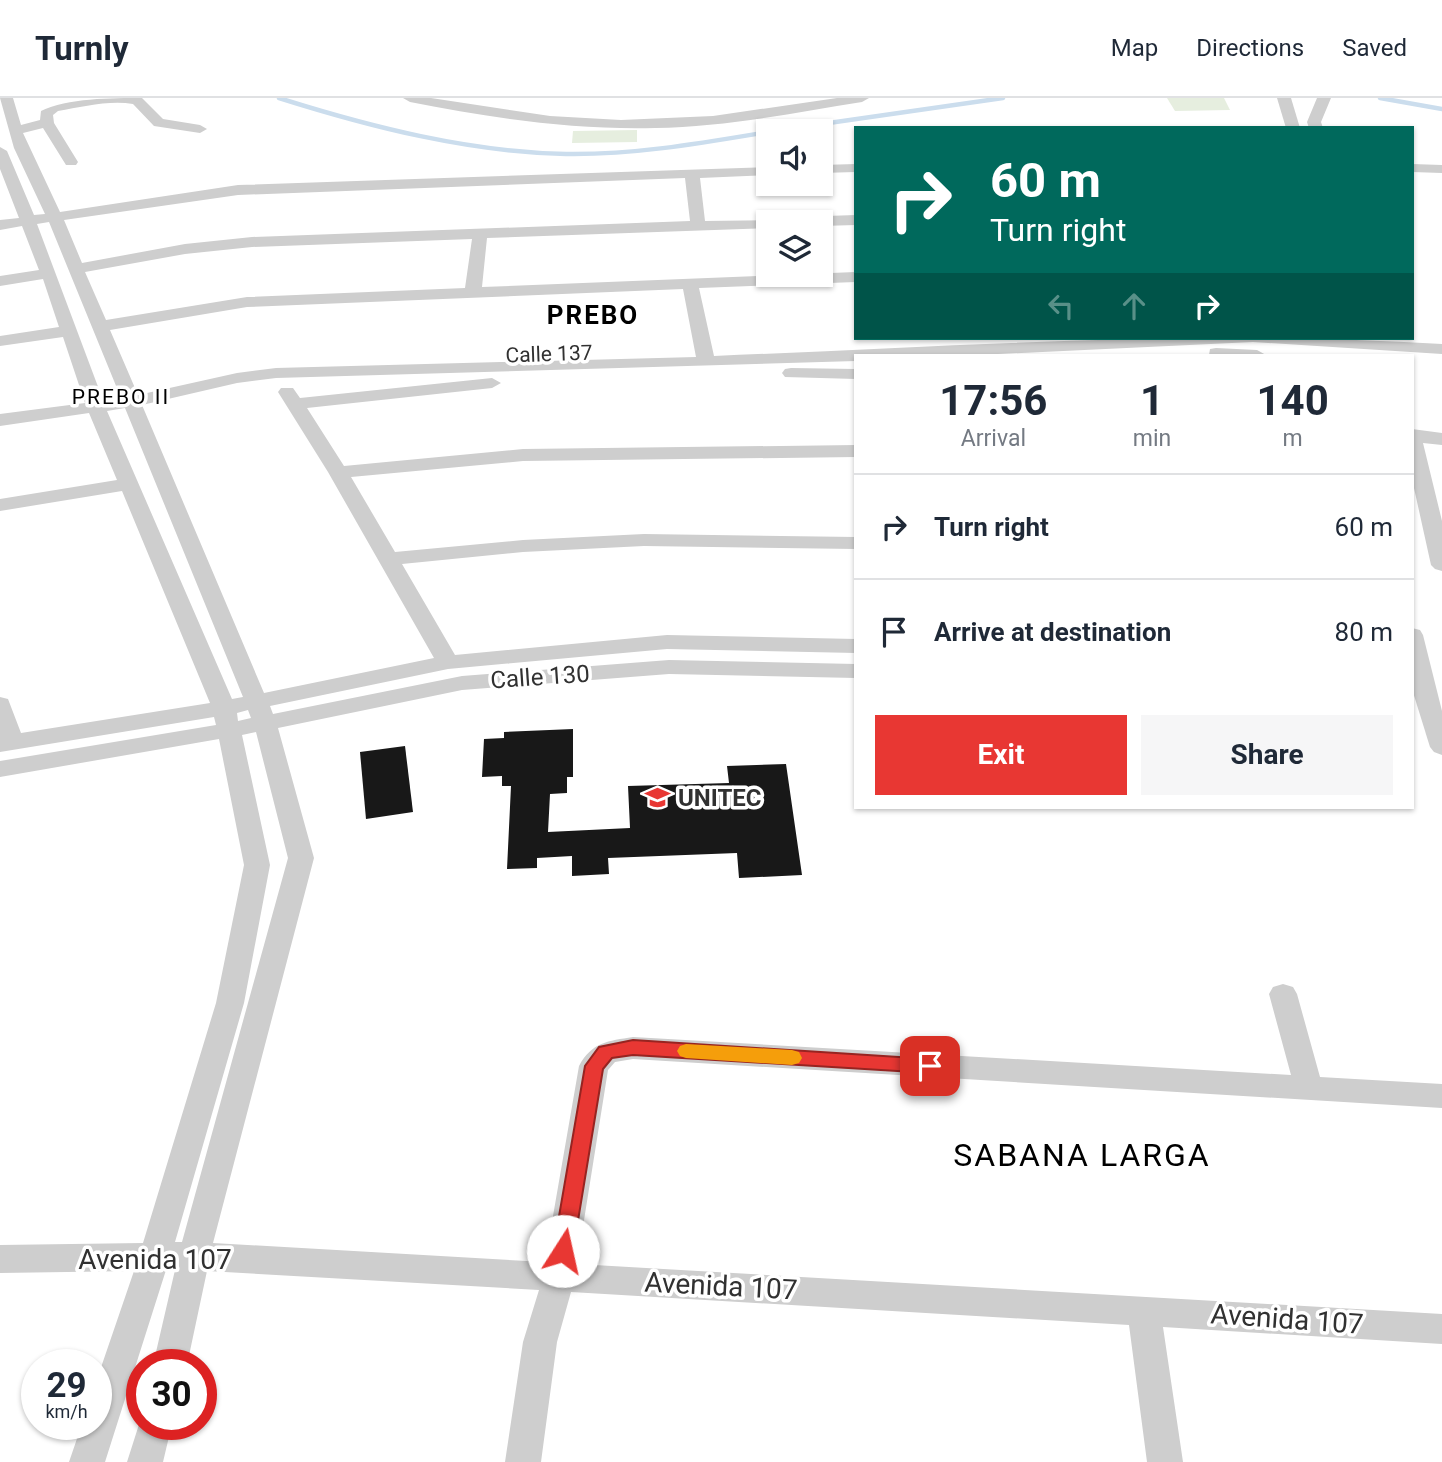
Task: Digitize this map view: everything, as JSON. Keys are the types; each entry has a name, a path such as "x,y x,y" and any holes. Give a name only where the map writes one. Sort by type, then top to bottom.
{"street":[{"path":"6,98 41,218 49,273 94,402 226,719 257,865 230,1003 154,1258 87,1462"},
{"path":"71,162 47,123 46,114 54,108 120,98 138,101 164,125 200,129"},
{"path":"410,98 561,114 636,116 710,113 810,98"},
{"path":"464,103 527,119 648,124 711,121 862,98"},
{"path":"1284,98 1292,126"},
{"path":"1315,126 1314,122 1324,98"},
{"path":"16,130 47,123"},
{"path":"3,167 75,269 100,326 265,723 301,858 194,1256 174,1349"},
{"path":"833,169 854,168"},
{"path":"1414,168 1442,169"},
{"path":"0,225 239,190 756,171"},
{"path":"692,174 698,226"},
{"path":"833,221 854,220"},
{"path":"75,269 185,249 252,242 756,224"},
{"path":"473,291 480,234"},
{"path":"0,281 49,273"},
{"path":"100,326 247,302 854,277"},
{"path":"690,283 704,356"},
{"path":"0,341 69,331"},
{"path":"1414,334 1442,336"},
{"name":"Calle 137","path":"129,396 270,364 704,356 944,340"},
{"path":"1170,349 1234,340"},
{"path":"1281,340 1350,346 1442,349"},
{"path":"0,420 276,373 704,356 1170,349 1242,354"},
{"path":"276,373 338,472 448,662"},
{"path":"295,404 495,383 639,374 854,374"},
{"path":"0,411 94,402"},
{"path":"1414,436 1442,439"},
{"path":"1414,440 1440,551"},
{"path":"338,472 523,455 854,450"},
{"path":"0,505 128,484"},
{"path":"389,559 523,545 645,540 854,543"},
{"path":"1414,640 1424,667 1426,695 1442,747"},
{"name":"Calle 130","path":"226,719 255,701 448,662 667,642 854,646"},
{"name":"Calle 130","path":"226,719 265,723 476,682 669,667 854,671"},
{"path":"0,704 6,744 226,719"},
{"path":"0,769 226,719"},
{"path":"1283,994 1309,1090"},
{"path":"523,1462 540,1342 558,1277 594,1066 606,1052 633,1048 1442,1096"},
{"name":"Avenida 107","path":"0,1259 194,1256 1442,1329"},
{"path":"1144,1310 1165,1462"},
{"path":"145,1462 151,1440"}],"green space":[{"path":"1167,98 1224,98 1230,110 1175,111"},
{"path":"637,130 637,142 572,143 573,131"}],"building":[{"path":"573,729 573,777 567,777 567,793 550,794 548,832 630,828 628,786 729,783 727,766 786,764 802,875 739,878 737,853 608,858 609,874 572,876 572,856 537,858 537,868 507,869 511,786 502,786 502,776 482,777 484,739 504,738 504,732"},
{"path":"405,746 413,812 366,819 360,752"}],"waterway":[{"path":"279,98 349,119 421,136 530,152 591,154 642,150 756,134"},
{"path":"833,122 1003,98"},
{"path":"1380,98 1442,109"}],"slow traffic":[{"path":"686,1051 792,1058"}],"place":[{"name":"UNITEC","path":"658,798"}],"district":[{"name":"PREBO","path":"593,315"},
{"name":"PREBO II","path":"121,397"},
{"name":"SABANA LARGA","path":"1082,1155"}],"route":[{"path":"563,1251 594,1066 606,1052 633,1048 930,1066"}]}
